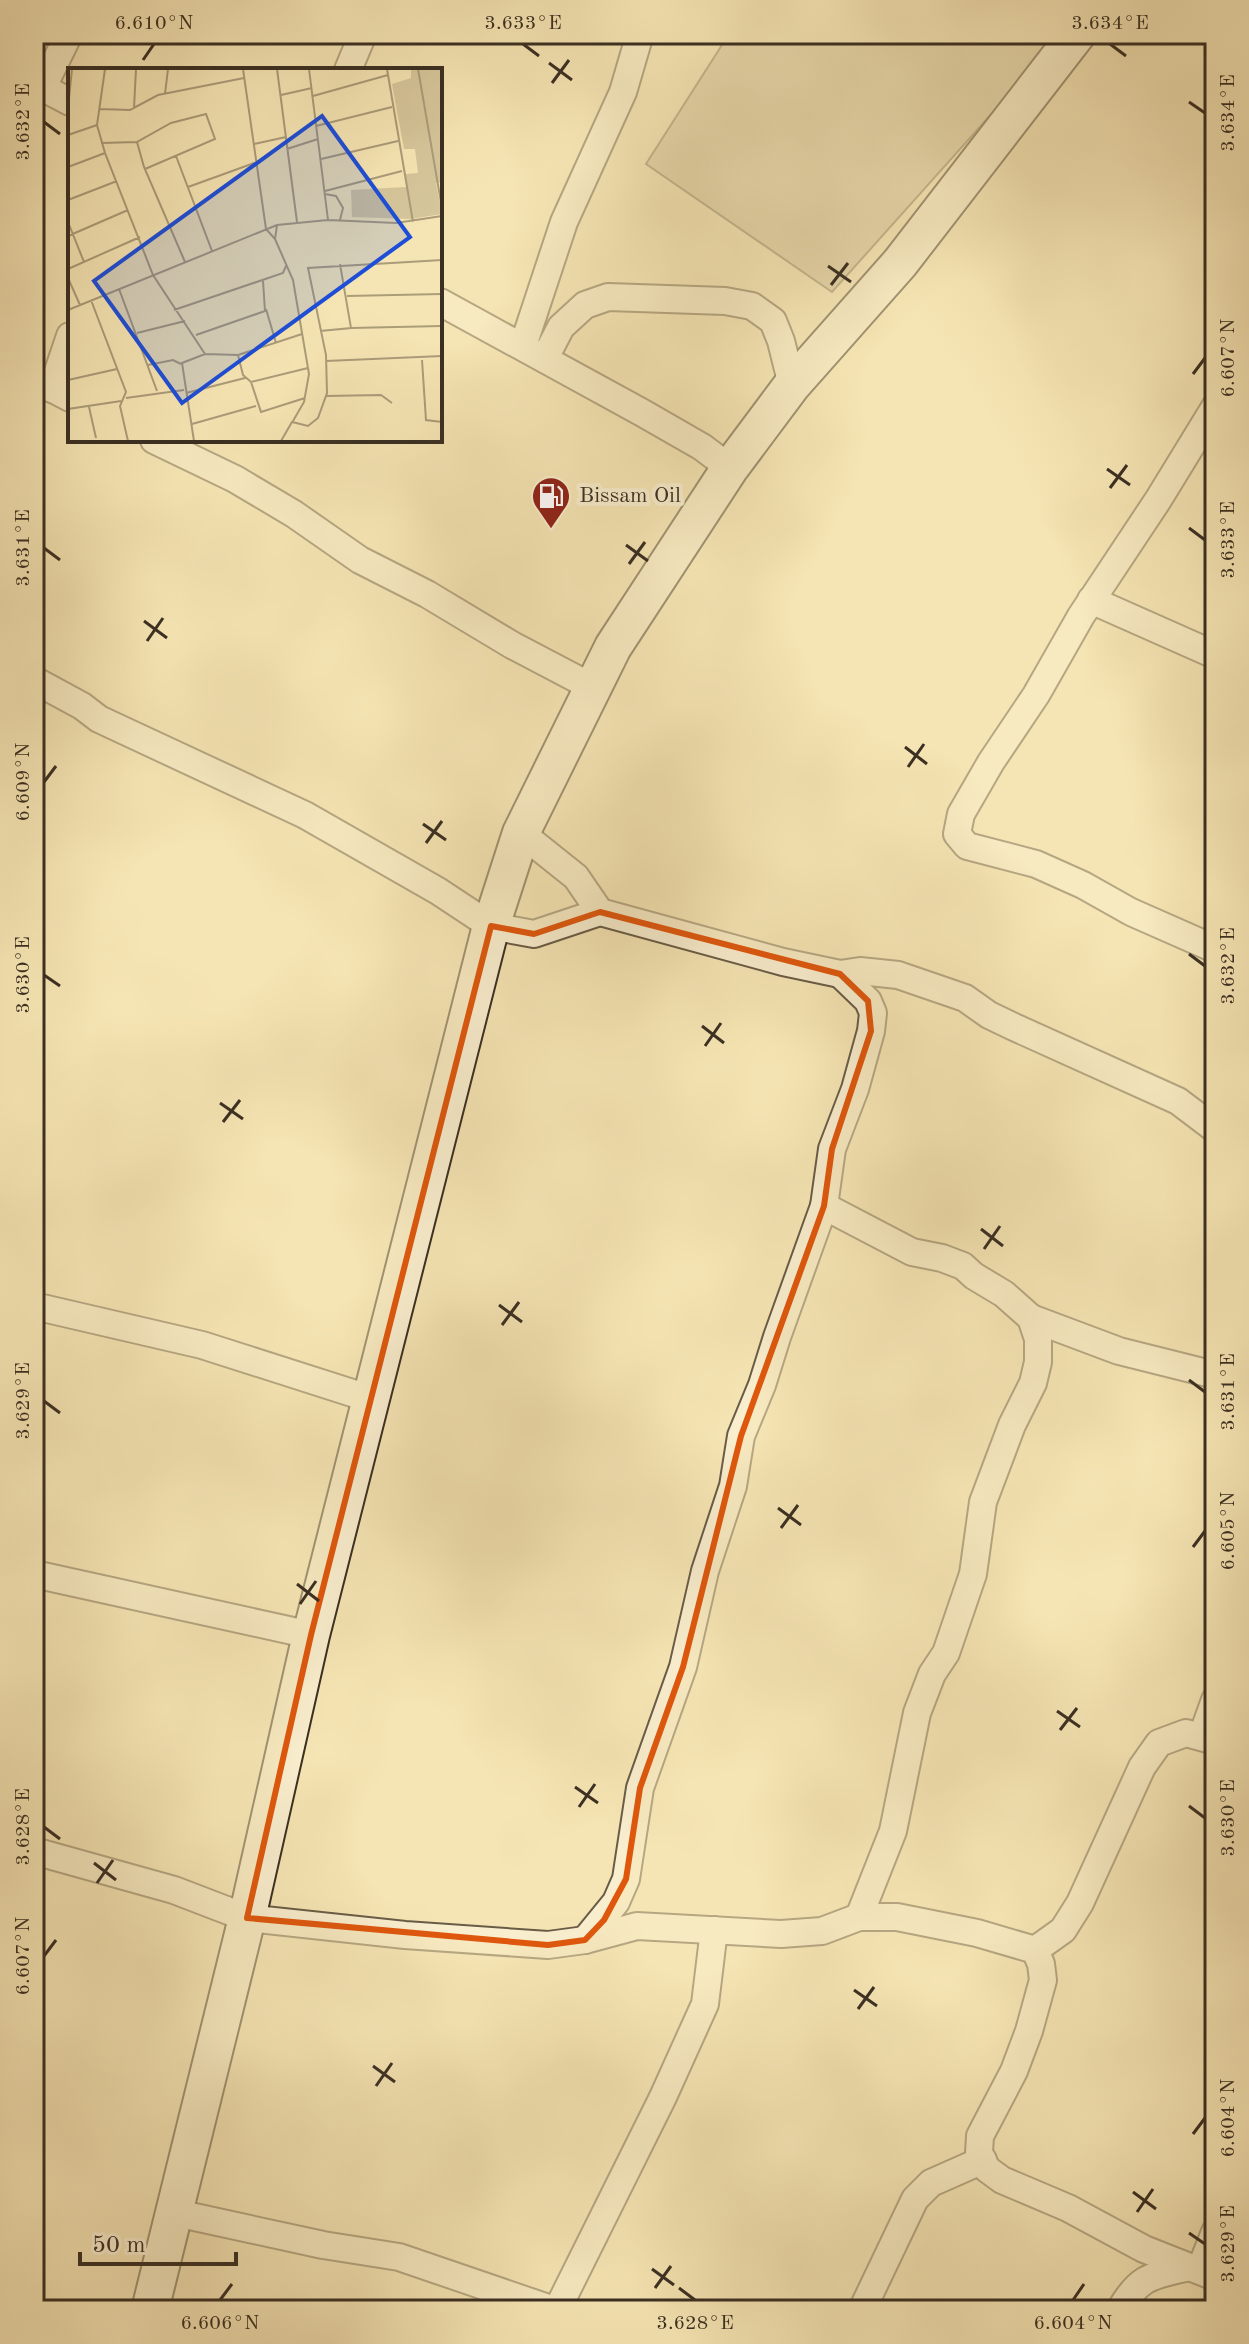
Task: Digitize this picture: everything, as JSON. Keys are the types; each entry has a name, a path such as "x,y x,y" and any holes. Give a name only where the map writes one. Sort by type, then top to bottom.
{"main road":[{"path":"150,2310 247,1918 311,1635 491,926 521,833 613,647 730,468 792,385 900,263 1077,34"}],"street":[{"path":"68,101 38,85 69,34"},
{"path":"349,68 363,34"},
{"path":"534,352 564,222 623,92 640,34"},
{"path":"534,352 585,305 608,297 725,301 752,306 773,321 792,385"},
{"path":"442,303 702,447 730,468"},
{"path":"52,389 68,342"},
{"path":"1215,407 991,762 961,814 957,834 967,846 1036,864 1083,885 1131,912 1215,949"},
{"path":"158,442 235,479 294,514 360,560 592,687"},
{"path":"1091,600 1215,655"},
{"path":"34,680 82,706 99,719 305,815 438,891 491,926 534,934 600,912 783,962 840,974 860,971 898,975 965,998 989,1015 1178,1101 1215,1129"},
{"path":"521,833 576,877 600,912"},
{"path":"585,1940 616,1902 626,1879 640,1788 683,1667 705,1571 733,1486 741,1436 762,1385 824,1206 832,1149 855,1089 871,1031 873,1013 868,1001 840,974"},
{"path":"824,1206 912,1252 963,1266 1004,1294 1031,1318 1119,1351 1215,1375"},
{"path":"34,1306 202,1345 371,1399"},
{"path":"859,1917 893,1831 917,1713 932,1674 946,1653 973,1574 983,1502 1012,1425 1033,1383 1038,1362 1038,1339 1031,1318"},
{"path":"34,1574 311,1635"},
{"path":"1035,1950 1063,1930 1080,1903 1149,1754 1159,1743 1171,1737 1186,1733 1208,1738 1215,1700"},
{"path":"34,1851 174,1890 247,1918 405,1935 548,1945 585,1940 637,1926 781,1934 822,1931 859,1917 897,1917 992,1937 1035,1950 1043,1980 1038,2004 1014,2071 980,2136 979,2153 987,2169 1002,2180 1068,2208 1144,2249 1202,2271"},
{"path":"176,2213 323,2245 399,2257 555,2310 663,2097 705,2004 714,1930"},
{"path":"862,2310 915,2199 931,2183 983,2160"},
{"path":"1202,2271 1215,2232"},
{"path":"1144,2249 1157,2270 1154,2276"},
{"path":"1120,2310 1143,2279 1202,2271"}],"highlighted area":[{"path":"600,912 840,974 868,1001 871,1031 832,1149 824,1206 741,1436 683,1667 640,1788 626,1879 604,1920 585,1940 548,1945 247,1918 311,1635 491,926 534,934"}],"shaded area":[{"path":"729,34 1055,34 1038,62 832,292 646,164"}],"place":[{"name":"Bissam Oil","path":"551,530"}]}
